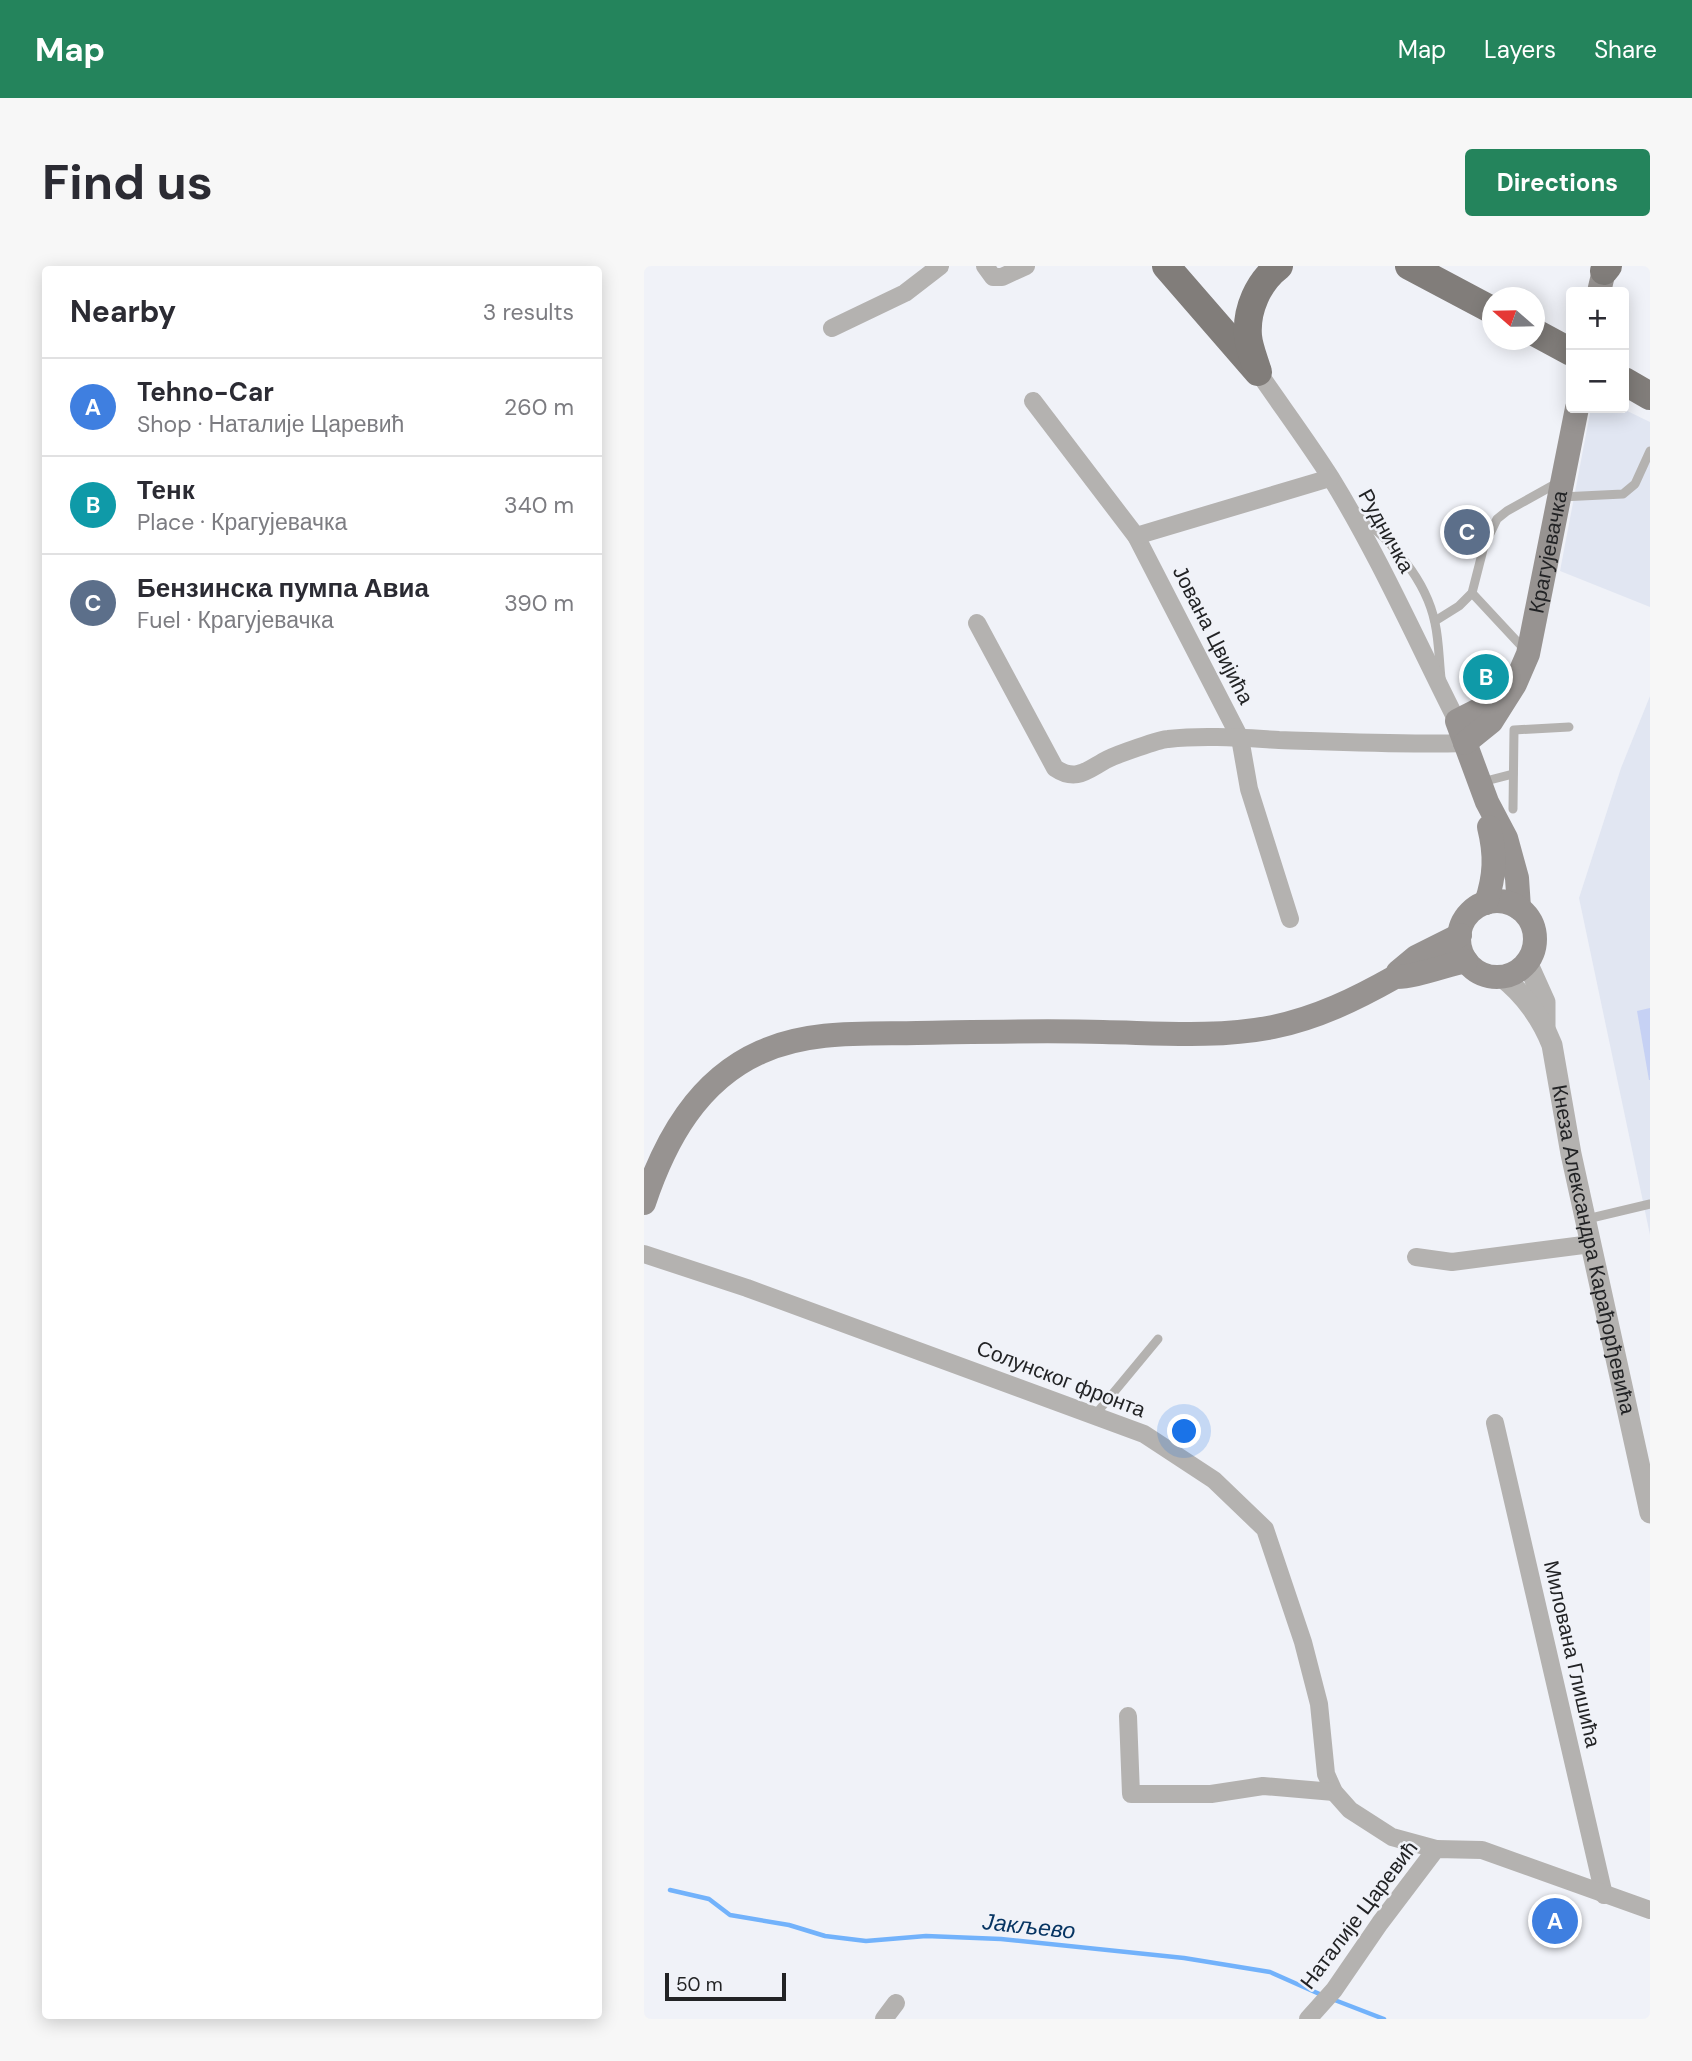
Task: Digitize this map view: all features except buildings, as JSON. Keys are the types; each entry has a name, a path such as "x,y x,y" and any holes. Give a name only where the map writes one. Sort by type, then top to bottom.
{"main road":[{"path":"1166,266 1258,372"},
{"path":"1258,372 1248,338 1251,311 1259,287 1279,266"},
{"path":"1409,266 1482,304"},
{"path":"1545,338 1567,350"},
{"path":"1629,384 1650,396"},
{"name":"Крагујевачка","path":"1461,732 1510,694 1528,654 1576,413"},
{"path":"1461,732 1483,792 1495,813 1512,855 1519,885 1519,908"},
{"path":"1483,792 1495,859 1495,871 1486,903"},
{"path":"1486,903 1509,903 1519,908 1528,917 1535,939 1527,962 1511,975 1502,977 1482,974 1466,961 1462,953 1462,924 1468,915 1486,903"},
{"path":"1395,977 1416,957 1460,935"},
{"path":"644,1203 664,1150 695,1102 737,1065 786,1042 843,1034 1057,1031 1230,1033 1273,1027 1322,1013 1395,977 1466,961"}],"street":[{"path":"832,328 905,293 940,266"},
{"path":"985,266 993,277 1002,277 1026,266"},
{"name":"Рудничка","path":"1258,372 1347,506 1404,610 1461,732"},
{"name":"Јована Цвијића","path":"1033,401 1136,536 1240,738 1249,789 1290,919"},
{"path":"1136,536 1330,478"},
{"path":"977,623 1055,768 1063,774 1073,775 1089,771 1108,759 1165,738 1388,744 1461,732"},
{"name":"Кнеза Александра Карађорђевића","path":"1527,962 1545,1002 1545,1028"},
{"name":"Кнеза Александра Карађорђевића","path":"1502,977 1521,993 1545,1028 1552,1045 1571,1154 1650,1513"},
{"path":"1416,1257 1452,1262 1591,1244"},
{"name":"Солунског фронта","path":"644,1254 747,1288 1144,1434 1214,1480 1265,1529 1303,1642 1319,1704 1326,1774 1334,1792 1350,1811 1392,1837 1436,1849"},
{"name":"Милована Глишића","path":"1495,1423 1604,1895"},
{"path":"1128,1716 1131,1794 1211,1794 1263,1786 1334,1792"},
{"name":"Наталије Царевић","path":"1314,2013 1334,1990 1436,1849 1482,1850 1650,1910"},
{"path":"884,2019 896,2003"}],"lane":[{"path":"1435,621 1459,606 1472,593 1490,530 1507,510 1562,488 1623,494 1635,484 1650,451"},
{"path":"1347,506 1381,534 1404,561 1424,593 1435,621 1441,690"},
{"path":"1472,593 1528,654"},
{"path":"1513,809 1514,730 1569,727"},
{"path":"1483,792 1513,774"},
{"path":"1586,1219 1650,1204"},
{"path":"1095,1415 1158,1339"}],"shaded area":[{"path":"1629,412 1650,422 1650,607 1560,571 1590,413"},
{"path":"1650,696 1650,1235 1579,898 1621,768"}],"waterway":[{"name":"Јакљево","path":"670,1890 709,1899 730,1915 789,1925 825,1936 866,1941 926,1936 1001,1939 1184,1958 1270,1972 1324,1996"},
{"name":"Јакљево","path":"1332,1999 1384,2019"}],"place":[{"name":"Бензинска пумпа Авиа","path":"1467,532"},
{"name":"Тенк","path":"1486,677"},
{"name":"Tehno-Car","path":"1555,1921"}]}
